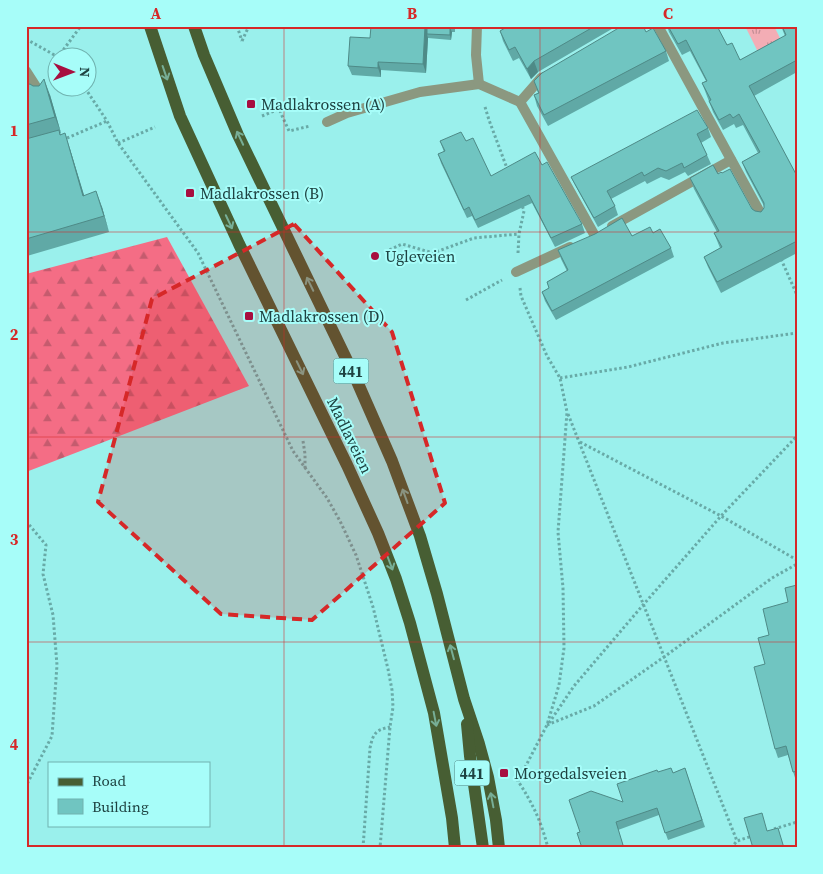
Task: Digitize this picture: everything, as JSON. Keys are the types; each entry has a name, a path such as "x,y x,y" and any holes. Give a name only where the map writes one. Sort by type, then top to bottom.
{"main road":[{"name":"Madlaveien","path":"150,26 180,116 239,244 347,465 378,533 396,579 434,713 452,818 455,848"},
{"name":"Madlaveien","path":"194,26 204,55 238,134 356,380 392,461 420,536 464,699 488,777 499,848"},
{"name":"Madlaveien","path":"464,699 483,848"}],"street":[{"path":"477,26 478,84"},
{"path":"658,26 762,216"},
{"path":"26,71 42,96"},
{"path":"520,102 541,78 549,74"},
{"path":"327,122 347,113 420,92 478,84 520,102 586,240"},
{"path":"516,272 586,240 731,160"}],"path":[{"path":"64,48 80,26"},
{"path":"237,26 242,41 249,26"},
{"path":"26,39 48,51"},
{"path":"478,84 489,120 510,175"},
{"path":"92,98 107,121 118,143 198,253 293,450 340,521 356,555 375,616 392,690 393,707 380,848"},
{"path":"262,116 279,109 289,131 327,122"},
{"path":"67,138 107,121"},
{"path":"118,143 155,127"},
{"path":"520,202 524,211 519,234 516,272 521,296 547,356 560,378 567,412 737,841"},
{"path":"385,252 402,244 434,253 474,238 519,234"},
{"path":"777,251 797,295"},
{"path":"466,300 516,272"},
{"path":"560,378 628,367 723,344 797,333"},
{"path":"547,725 559,685 564,648 563,588 558,532 567,412"},
{"path":"548,848 532,802 518,781 547,725 574,686 644,605 721,516 797,436"},
{"path":"303,441 305,468"},
{"path":"579,442 721,516 797,560"},
{"path":"26,521 46,545 43,574 53,615 57,665 52,736 26,786"},
{"path":"547,725 594,706 664,658 772,578 797,564"},
{"path":"363,848 372,738 380,729 390,727"},
{"path":"771,830 797,822"},
{"path":"732,848 737,841 754,836"}],"highlighted area":[{"path":"294,224 392,332 445,503 312,620 221,614 98,502 152,299"}],"green space":[{"path":"745,26 774,26 786,50 763,62"},
{"path":"167,237 249,386 26,472 26,274"}],"building":[{"path":"371,26 425,26 423,64 378,62 378,68 348,66 350,37 370,38"},
{"path":"427,26 453,26 453,28 450,28 450,35 427,34"},
{"path":"508,26 595,26 534,61 527,69 515,47 509,50 500,31"},
{"path":"622,26 643,26 646,32 653,28 666,51 544,115 534,95 539,93 534,81 542,73"},
{"path":"668,26 717,26 727,45 732,43 740,60 786,35 782,26 797,26 797,60 749,86 797,176 797,241 717,282 704,257 722,247 714,233 719,231 690,178 713,165 718,174 730,169 752,209 761,212 764,208 764,203 742,162 760,152 739,114 733,118 730,114 719,120 702,83 707,81 686,40 678,44"},
{"path":"44,79 55,117 26,125 26,85 39,86"},
{"path":"697,110 708,128 697,134 707,155 684,168 682,163 666,171 658,168 644,176 642,172 607,191 615,206 594,218 571,177"},
{"path":"59,130 60,135 65,133 83,196 96,191 104,216 26,239 26,139"},
{"path":"461,132 466,141 473,138 491,176 535,152 542,165 547,162 582,224 551,238 529,195 475,220 469,207 464,210 438,154 445,151 440,141"},
{"path":"622,218 632,236 650,227 653,233 660,229 671,248 552,311 542,292 549,288 547,282 568,270 558,250 595,234"},
{"path":"797,585 797,771 793,772 786,746 775,749 754,667 765,664 758,638 769,635 763,609 788,602 785,588"},
{"path":"671,768 673,773 685,768 702,820 665,833 657,808 616,822 623,845 615,848 582,848 577,833 580,832 569,800 591,791 623,802 617,784 657,770 658,772"},
{"path":"762,813 767,831 778,828 784,848 753,848 744,818"}],"place":[{"name":"Madlakrossen (A)","path":"251,104"},
{"name":"Madlakrossen (B)","path":"190,193"},
{"name":"Ugleveien","path":"375,256"},
{"name":"Madlakrossen (D)","path":"249,316"},
{"name":"Morgedalsveien","path":"504,773"}]}
